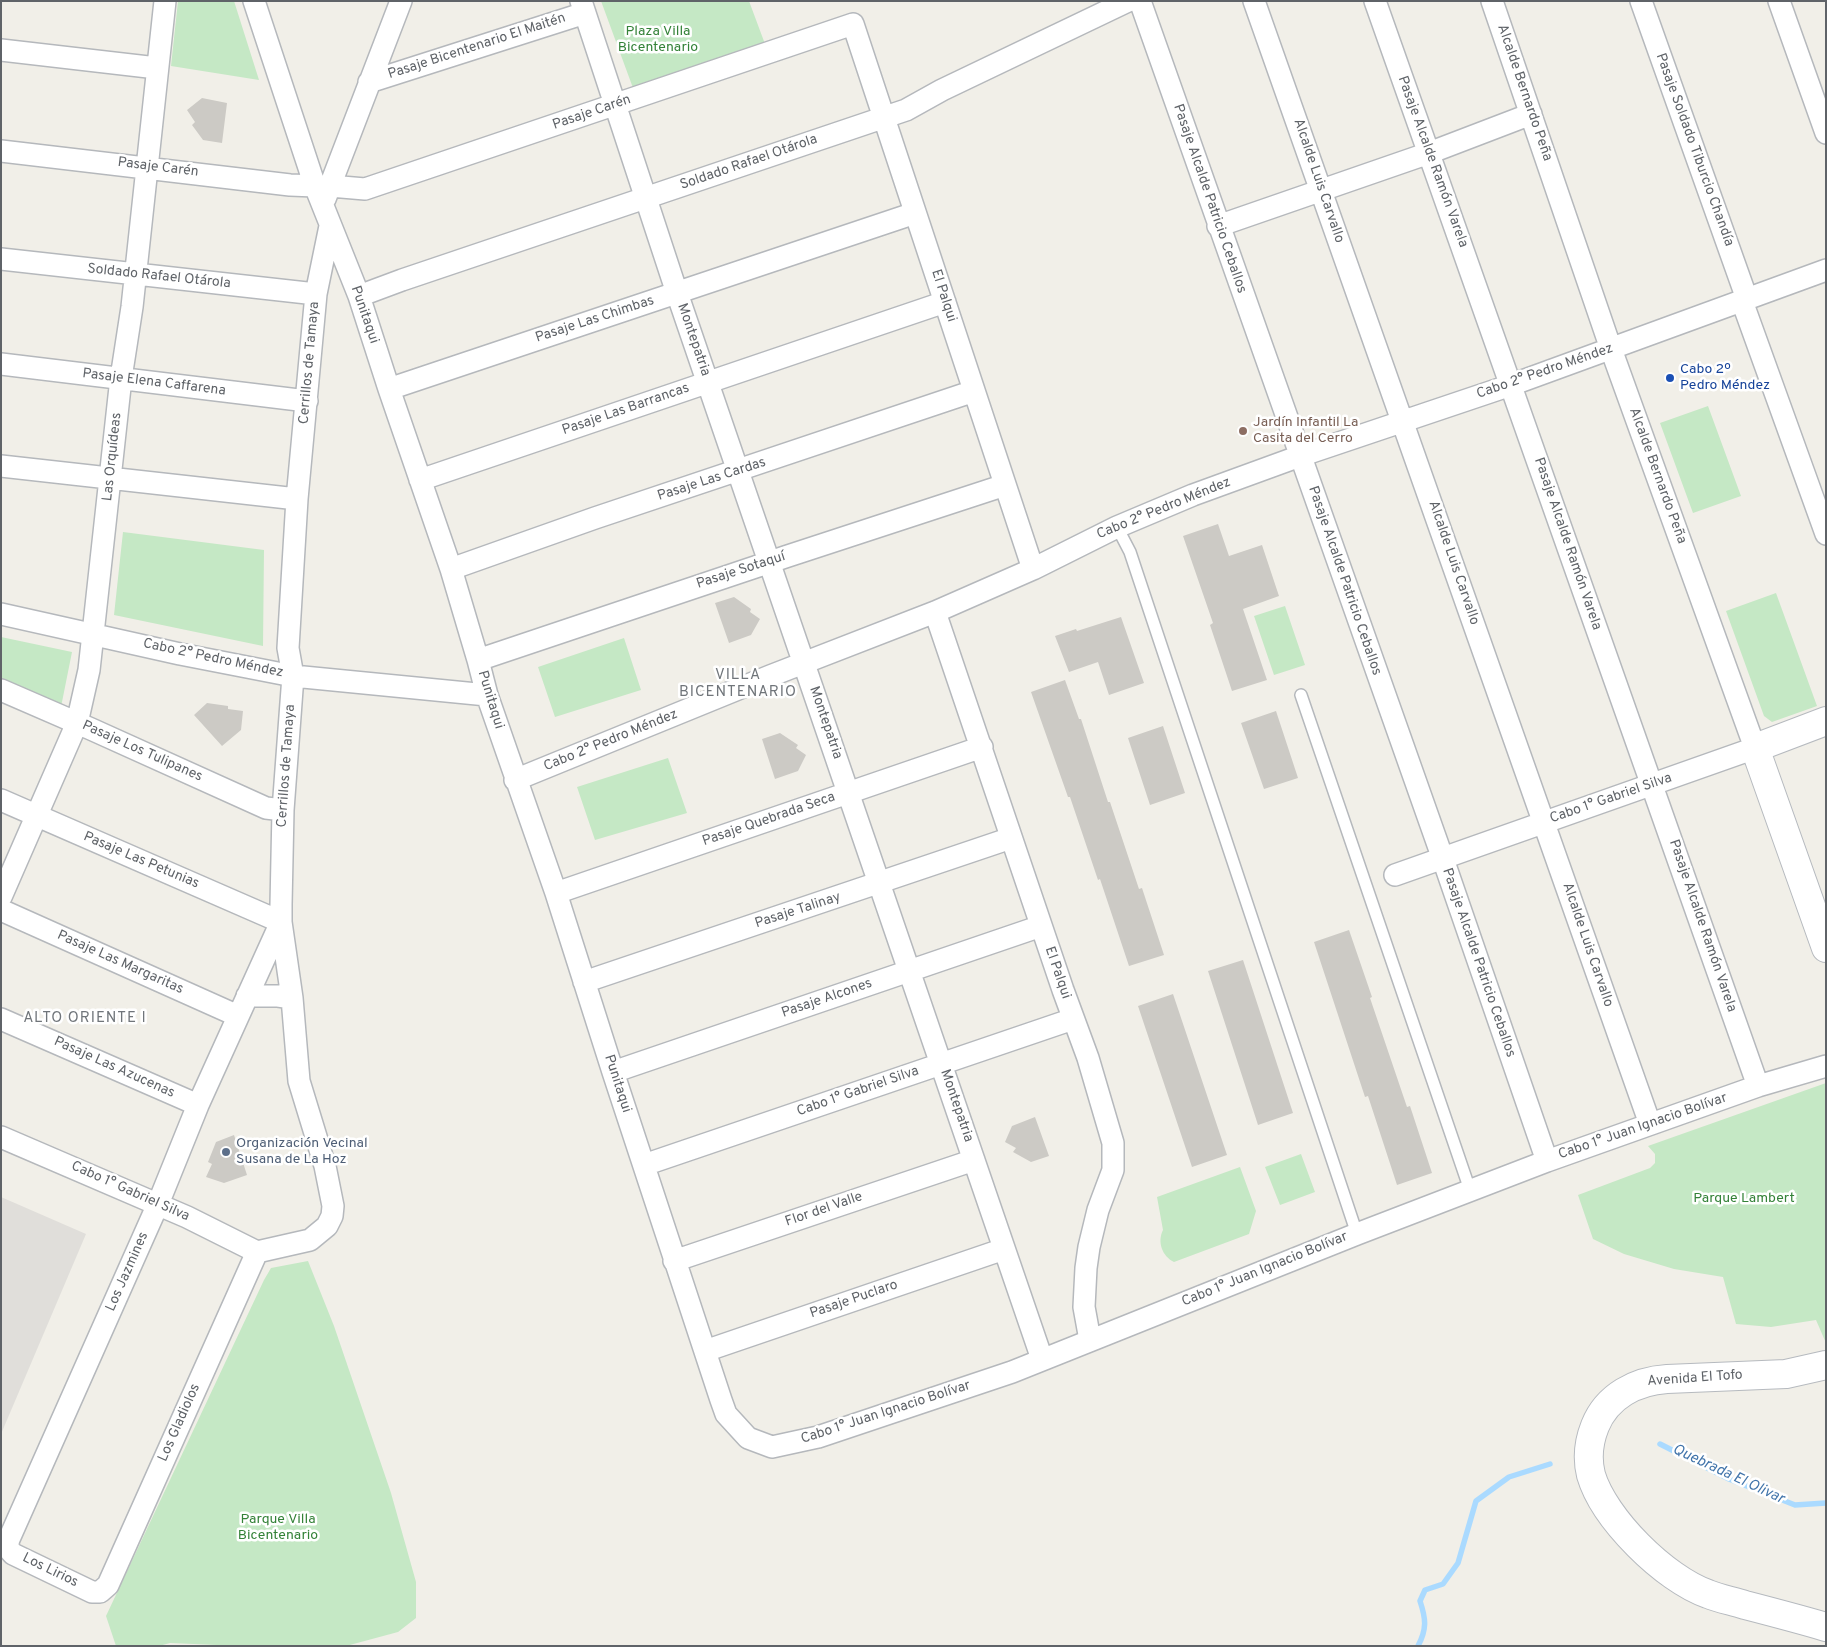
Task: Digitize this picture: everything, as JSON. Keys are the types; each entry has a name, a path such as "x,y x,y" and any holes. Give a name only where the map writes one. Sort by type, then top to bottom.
{"street":[{"name":"Las Orquídeas","path":"1,897 77,722 89,670 165,1"},
{"name":"Punitaqui","path":"254,1 322,186 322,206 359,296 451,569 487,695 515,780 556,893 720,1400"},
{"path":"322,186 369,82 401,1"},
{"name":"Soldado Rafael Otárola","path":"359,296 906,110 942,90 1128,1"},
{"name":"Pasaje Alcalde Patricio Ceballos","path":"1140,1 1443,859 1547,1160"},
{"name":"Alcalde Luis Carvallo","path":"1254,1 1650,1124"},
{"name":"Pasaje Alcalde Ramón Varela","path":"1375,1 1758,1086"},
{"name":"Alcalde Bernardo Peña","path":"1492,1 1611,349 1826,948"},
{"name":"Pasaje Soldado Tiburcio Chandía","path":"1641,1 1826,534"},
{"path":"1779,1 1826,133"},
{"name":"Pasaje Bicentenario El Maitén","path":"369,82 583,7"},
{"name":"Montepatria","path":"583,7 677,293 1042,1359"},
{"name":"Pasaje Carén","path":"1,151 290,185 365,189 853,24"},
{"name":"El Palqui","path":"853,24 1033,568"},
{"path":"1,50 157,68"},
{"path":"1218,226 1429,153 1531,114"},
{"name":"Pasaje Las Chimbas","path":"389,389 915,213"},
{"name":"Cerrillos de Tamaya","path":"257,1252 310,1240 327,1226 332,1216 333,1206 325,1166 299,1081 292,998 281,922 283,810 294,676 288,648 297,499 316,294 330,226"},
{"name":"Soldado Rafael Otárola","path":"1,259 316,294"},
{"name":"Cabo 2° Pedro Méndez","path":"515,780 935,612 1033,568 1117,526 1193,495 1300,456 1511,385 1826,270"},
{"name":"Pasaje Las Barrancas","path":"420,480 945,302"},
{"name":"Pasaje Elena Caffarena","path":"1,364 307,401"},
{"name":"Pasaje Las Cardas","path":"451,569 595,518 974,391"},
{"path":"1,466 297,499"},
{"name":"Pasaje Sotaquí","path":"478,660 1005,485"},
{"name":"El Palqui","path":"935,612 1073,1019 1088,1058 1110,1130 1114,1156 1109,1183 1103,1195 1094,1226 1086,1268 1084,1307 1090,1340"},
{"name":"Cabo 2° Pedro Méndez","path":"1,614 180,654 294,676 487,695"},
{"name":"Pasaje Los Tulipanes","path":"1,690 77,722 266,808 283,810"},
{"name":"Cabo 1° Gabriel Silva","path":"1395,875 1652,785 1826,721"},
{"name":"Pasaje Quebrada Seca","path":"556,893 982,747"},
{"name":"Pasaje Las Petunias","path":"1,800 281,922"},
{"name":"Pasaje Talinay","path":"584,982 1011,838"},
{"name":"Pasaje Las Margaritas","path":"1,910 238,1016"},
{"name":"Los Jazmines","path":"4,1547 158,1204 198,1105 281,922"},
{"name":"Pasaje Alcones","path":"613,1072 1042,926"},
{"path":"247,996 292,998"},
{"name":"Pasaje Las Azucenas","path":"1,1019 198,1105"},
{"name":"Cabo 1° Gabriel Silva","path":"644,1165 1073,1019"},
{"name":"Cabo 1° Juan Ignacio Bolívar","path":"720,1400 726,1414 748,1438 772,1447 818,1437 1012,1372 1547,1160 1758,1086 1826,1066"},
{"name":"Cabo 1° Gabriel Silva","path":"1,1137 158,1204 257,1252"},
{"name":"Flor del Valle","path":"674,1261 974,1160"},
{"name":"Pasaje Puclaro","path":"704,1351 1004,1249"},
{"name":"Los Gladiolos","path":"100,1592 108,1585 257,1252"},
{"name":"Avenida El Tofo","path":"1826,1365 1786,1374 1667,1378 1639,1383 1620,1394 1605,1408 1594,1427 1589,1448 1591,1473 1599,1494 1635,1543 1670,1573 1688,1585 1708,1594 1826,1627"},
{"name":"Los Lirios","path":"4,1547 13,1554 92,1592 100,1592"}],"lane":[{"path":"1117,526 1130,552 1357,1234"},
{"path":"1301,695 1470,1190"}],"shaded area":[{"path":"1,1197 86,1234 1,1434"}],"green space":[{"path":"178,1 234,1 259,80 171,66"},
{"name":"Plaza Villa Bicentenario","path":"601,1 749,1 765,44 633,88"},
{"path":"1708,406 1741,496 1693,513 1660,423"},
{"path":"123,532 264,550 263,646 114,615"},
{"path":"1776,593 1817,706 1772,722 1764,716 1726,611"},
{"path":"1285,606 1305,665 1274,675 1254,616"},
{"path":"1,637 72,652 61,707 1,682"},
{"path":"624,638 641,690 555,717 538,667"},
{"path":"668,758 687,813 595,840 577,787"},
{"name":"Parque Lambert","path":"1826,1083 1826,1343 1816,1320 1771,1327 1736,1324 1723,1277 1674,1269 1624,1254 1593,1239 1578,1195 1650,1168 1655,1163 1655,1154 1648,1146"},
{"path":"1301,1154 1315,1192 1280,1205 1265,1167"},
{"path":"1240,1167 1256,1211 1249,1234 1174,1262 1166,1256 1160,1239 1163,1230 1157,1197"},
{"name":"Parque Villa Bicentenario","path":"308,1261 334,1326 391,1493 416,1582 416,1618 398,1632 346,1646 240,1646 170,1643 159,1646 116,1646 106,1616 264,1280 271,1268"}],"building":[{"path":"202,98 227,103 222,143 203,140 192,125 195,122 187,110"},
{"path":"1218,524 1229,556 1262,545 1279,596 1243,609 1267,680 1232,691 1210,625 1213,623 1183,536"},
{"path":"734,597 751,609 750,612 760,619 751,635 729,643 715,603"},
{"path":"1121,617 1144,683 1109,695 1098,662 1069,672 1055,636"},
{"path":"1065,680 1079,719 1081,719 1139,889 1142,888 1164,955 1129,966 1100,879 1098,880 1031,692"},
{"path":"207,703 228,706 228,709 243,711 241,730 222,746 194,715"},
{"path":"1276,711 1298,778 1264,789 1241,723"},
{"path":"1163,726 1185,793 1150,805 1128,738"},
{"path":"780,733 798,745 796,748 806,755 798,771 775,779 762,739"},
{"path":"1349,930 1407,1107 1410,1106 1432,1173 1397,1185 1368,1096 1365,1097 1314,942"},
{"path":"1243,960 1293,1113 1258,1125 1208,971"},
{"path":"1173,994 1227,1155 1192,1167 1138,1006"},
{"path":"1035,1117 1049,1156 1031,1162 1013,1152 1016,1148 1005,1142 1012,1126"},
{"name":"Organización Vecinal Susana de La Hoz","path":"234,1135 247,1175 224,1183 206,1177 212,1164 208,1162 216,1142"}],"waterway":[{"name":"Quebrada El Olivar","path":"1660,1444 1729,1479 1795,1505 1826,1503"},
{"name":"Quebrada El Olivar","path":"1418,1646 1425,1624 1420,1601 1425,1590 1443,1584 1458,1563 1476,1501 1509,1477 1550,1464"}],"place":[{"name":"Cabo 2º Pedro Méndez","path":"1670,378"},
{"name":"Jardín Infantil La Casita del Cerro","path":"1243,431"},
{"name":"Organización Vecinal Susana de La Hoz","path":"226,1152"}],"district":[{"name":"VILLA BICENTENARIO","path":"738,684"},
{"name":"ALTO ORIENTE I","path":"85,1019"}]}
